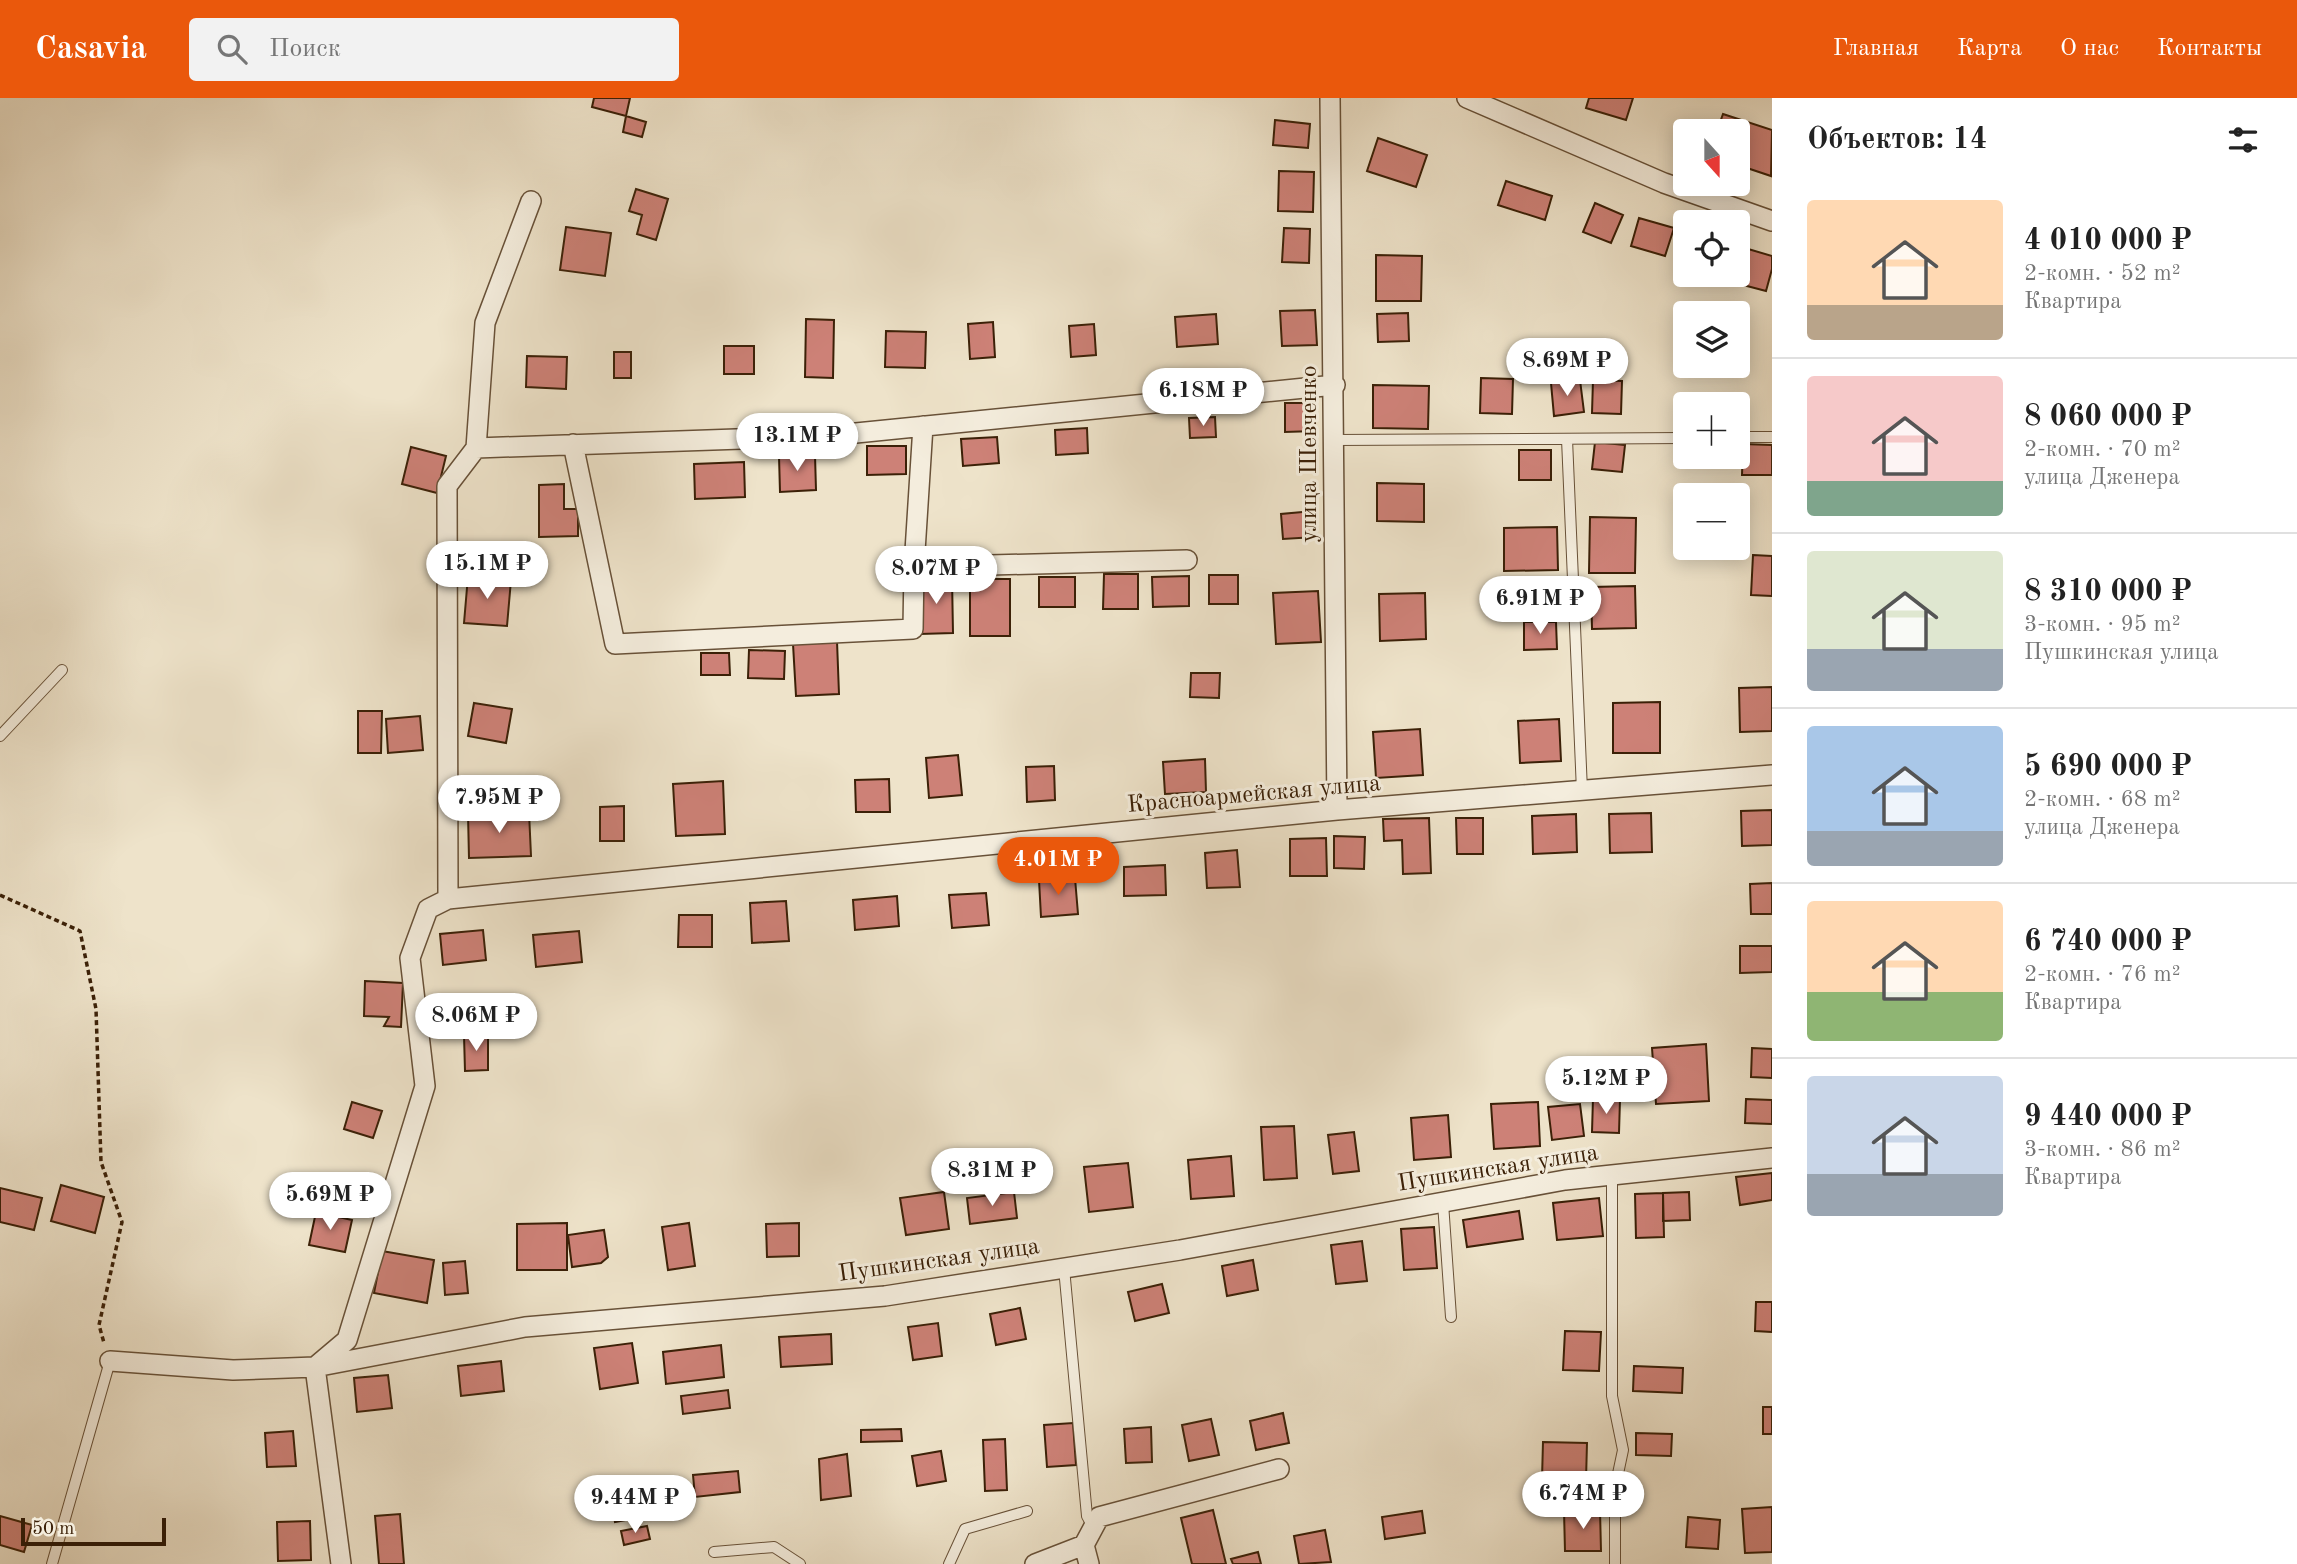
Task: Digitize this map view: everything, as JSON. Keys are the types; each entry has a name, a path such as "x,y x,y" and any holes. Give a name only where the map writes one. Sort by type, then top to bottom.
{"street":[{"name":"улица Шевченко","path":"1330,98 1335,384 1337,810"},
{"path":"1467,98 1664,183 1772,221"},
{"path":"341,1564 315,1367 347,1340 425,1086 410,958 428,909 448,899 447,486 476,448 485,323 531,201"},
{"path":"476,448 826,436 1335,384"},
{"path":"573,444 615,644 913,629 923,426"},
{"path":"914,567 1187,560"},
{"name":"Красноармейская улица","path":"448,899 1337,810 1772,775"},
{"name":"Пушкинская улица","path":"110,1361 233,1370 315,1367 525,1327 884,1296 1180,1250 1565,1180 1772,1158"},
{"path":"1035,1564 1086,1555 1093,1527 1099,1517 1279,1469"}],"lane":[{"path":"1750,438 1772,437"},
{"path":"1335,440 1673,438"},
{"path":"1567,439 1582,791"},
{"path":"0,736 62,670"},
{"path":"1612,1175 1612,1396 1623,1450 1615,1488 1615,1564"},
{"path":"1443,1203 1451,1317"},
{"path":"1064,1268 1087,1516 1093,1527"},
{"path":"52,1564 110,1361"},
{"path":"949,1564 965,1529 1027,1511"},
{"path":"714,1552 774,1547 800,1564"}],"path":[{"path":"0,895 80,931 96,1009 101,1162 122,1222 99,1325 110,1361"}],"building":[{"path":"594,98 630,98 626,116 592,107"},
{"path":"1589,98 1633,98 1626,120 1586,108"},
{"path":"1723,114 1738,119 1721,119"},
{"path":"626,116 646,122 642,137 623,132"},
{"path":"1275,120 1310,124 1308,148 1273,145"},
{"path":"1750,123 1772,130 1771,176 1750,169"},
{"path":"1378,138 1427,155 1416,187 1367,171"},
{"path":"1279,171 1314,172 1313,212 1278,211"},
{"path":"1506,181 1552,196 1545,220 1498,205"},
{"path":"636,189 668,199 656,240 637,234 642,215 629,211"},
{"path":"1595,203 1623,215 1611,243 1583,232"},
{"path":"1639,218 1673,228 1665,256 1631,246"},
{"path":"566,227 611,233 605,276 560,270"},
{"path":"1284,228 1310,229 1309,263 1282,262"},
{"path":"1750,250 1772,256 1772,269 1766,291 1750,287"},
{"path":"1376,255 1422,256 1421,301 1376,301"},
{"path":"1315,310 1317,345 1282,346 1280,311"},
{"path":"1408,313 1409,341 1378,342 1377,314"},
{"path":"1216,314 1218,344 1177,347 1175,317"},
{"path":"806,319 834,320 833,378 805,377"},
{"path":"993,322 995,357 970,359 968,324"},
{"path":"1094,324 1096,355 1071,357 1069,326"},
{"path":"886,331 926,332 925,368 885,367"},
{"path":"724,346 754,346 754,374 724,374"},
{"path":"614,352 631,352 631,378 614,378"},
{"path":"527,356 567,357 566,389 526,387"},
{"path":"1481,378 1513,379 1512,414 1480,413"},
{"path":"1580,380 1584,412 1554,416 1551,383"},
{"path":"1593,380 1622,381 1621,414 1592,413"},
{"path":"1373,385 1429,386 1428,429 1373,428"},
{"path":"1285,403 1315,403 1315,431 1285,432"},
{"path":"1215,417 1216,437 1190,438 1189,418"},
{"path":"1087,428 1088,453 1056,455 1055,430"},
{"path":"997,437 999,463 963,466 961,439"},
{"path":"1595,442 1625,445 1622,472 1592,469"},
{"path":"1750,444 1772,445 1772,475 1742,475 1742,469 1750,469"},
{"path":"867,446 906,446 906,474 867,475"},
{"path":"411,447 446,456 437,493 402,484"},
{"path":"1519,450 1551,450 1551,480 1519,480"},
{"path":"815,455 816,490 780,492 779,456"},
{"path":"744,462 745,497 695,499 694,464"},
{"path":"1377,483 1424,484 1424,522 1377,521"},
{"path":"564,484 564,509 578,509 578,536 539,537 539,485"},
{"path":"1313,511 1315,537 1283,539 1281,514"},
{"path":"1590,517 1636,518 1635,573 1589,573"},
{"path":"1557,527 1558,570 1504,571 1504,528"},
{"path":"1753,555 1772,556 1772,596 1751,595"},
{"path":"1104,574 1138,574 1138,609 1103,609"},
{"path":"1209,575 1238,575 1238,604 1209,604"},
{"path":"468,576 511,580 507,626 464,623"},
{"path":"1189,576 1189,606 1153,607 1152,577"},
{"path":"1039,577 1075,577 1075,607 1039,607"},
{"path":"952,578 953,633 920,634 918,579"},
{"path":"970,579 1010,579 1010,636 970,636"},
{"path":"1635,586 1636,628 1592,629 1591,587"},
{"path":"1318,591 1321,642 1276,644 1273,593"},
{"path":"1425,593 1426,639 1380,641 1379,594"},
{"path":"1524,622 1556,622 1557,649 1524,650"},
{"path":"837,641 839,694 796,696 793,644"},
{"path":"749,650 785,651 784,679 748,678"},
{"path":"701,653 729,653 730,675 701,675"},
{"path":"1191,673 1220,673 1219,698 1190,697"},
{"path":"1772,687 1772,731 1740,732 1739,688"},
{"path":"1660,702 1660,753 1613,753 1613,703"},
{"path":"474,703 512,709 506,743 468,736"},
{"path":"358,711 382,711 381,753 358,753"},
{"path":"420,716 423,750 388,753 386,719"},
{"path":"1559,719 1561,761 1520,763 1518,721"},
{"path":"1420,729 1423,775 1376,778 1373,732"},
{"path":"958,755 962,795 929,798 926,758"},
{"path":"1205,759 1206,792 1165,794 1163,762"},
{"path":"1054,766 1055,800 1027,802 1026,767"},
{"path":"889,779 890,812 856,812 855,780"},
{"path":"723,781 725,834 676,836 673,784"},
{"path":"624,806 624,841 600,841 600,807"},
{"path":"1772,810 1772,845 1742,846 1741,811"},
{"path":"529,812 531,856 469,858 468,814"},
{"path":"1651,813 1652,852 1610,853 1609,814"},
{"path":"1576,814 1577,852 1533,854 1532,816"},
{"path":"1429,818 1431,873 1403,874 1402,840 1384,841 1383,819"},
{"path":"1456,818 1483,818 1483,854 1457,854"},
{"path":"1334,836 1365,837 1364,869 1334,868"},
{"path":"1326,838 1327,876 1290,876 1290,839"},
{"path":"1237,850 1240,887 1207,888 1205,853"},
{"path":"1165,865 1166,895 1124,896 1124,867"},
{"path":"1075,878 1078,914 1041,917 1039,880"},
{"path":"1772,883 1772,914 1751,914 1750,884"},
{"path":"986,893 989,925 952,928 949,895"},
{"path":"897,896 899,926 855,930 853,900"},
{"path":"786,901 789,941 752,943 750,903"},
{"path":"679,915 712,915 712,947 678,947"},
{"path":"483,930 486,960 443,965 440,934"},
{"path":"579,931 582,962 536,967 533,935"},
{"path":"1740,946 1772,946 1772,972 1740,973"},
{"path":"365,981 403,983 401,1027 384,1026 389,1017 364,1016"},
{"path":"464,1035 488,1035 488,1070 465,1071"},
{"path":"1706,1044 1709,1101 1656,1104 1652,1048"},
{"path":"1752,1048 1772,1049 1772,1078 1751,1077"},
{"path":"1593,1098 1620,1099 1619,1133 1592,1132"},
{"path":"1746,1099 1772,1100 1772,1124 1745,1123"},
{"path":"352,1102 382,1111 373,1138 344,1129"},
{"path":"1538,1102 1540,1146 1494,1149 1491,1104"},
{"path":"1580,1104 1584,1136 1552,1140 1548,1107"},
{"path":"1448,1115 1451,1157 1414,1160 1411,1118"},
{"path":"1294,1126 1297,1178 1264,1180 1261,1127"},
{"path":"1354,1132 1359,1171 1333,1174 1328,1135"},
{"path":"1231,1156 1234,1196 1191,1199 1188,1160"},
{"path":"1128,1163 1133,1207 1089,1212 1084,1167"},
{"path":"1772,1173 1772,1200 1740,1205 1736,1177"},
{"path":"61,1185 104,1197 95,1233 51,1221"},
{"path":"0,1188 42,1198 34,1230 0,1222"},
{"path":"944,1192 949,1229 906,1235 900,1198"},
{"path":"1014,1192 1017,1218 970,1224 967,1198"},
{"path":"1689,1192 1690,1220 1663,1221 1663,1193"},
{"path":"1663,1193 1664,1237 1636,1238 1635,1194"},
{"path":"1599,1198 1603,1236 1557,1240 1553,1203"},
{"path":"1519,1211 1523,1239 1467,1247 1463,1220"},
{"path":"316,1212 352,1220 345,1252 309,1245"},
{"path":"567,1223 567,1270 517,1270 517,1224"},
{"path":"689,1223 695,1266 668,1270 662,1227"},
{"path":"799,1223 799,1256 767,1257 766,1224"},
{"path":"1434,1227 1437,1268 1404,1270 1401,1229"},
{"path":"604,1230 608,1257 601,1263 572,1267 568,1235"},
{"path":"1362,1241 1367,1281 1336,1284 1331,1245"},
{"path":"382,1251 434,1260 427,1303 374,1293"},
{"path":"1253,1260 1258,1290 1227,1296 1222,1266"},
{"path":"465,1261 468,1293 445,1295 443,1263"},
{"path":"1162,1284 1169,1313 1135,1321 1128,1292"},
{"path":"1756,1302 1772,1302 1772,1332 1755,1331"},
{"path":"1020,1308 1026,1339 996,1345 990,1314"},
{"path":"938,1323 942,1356 913,1360 908,1327"},
{"path":"1565,1331 1601,1332 1599,1371 1563,1370"},
{"path":"831,1334 832,1364 781,1367 779,1337"},
{"path":"632,1343 638,1383 600,1389 594,1348"},
{"path":"721,1345 724,1377 666,1384 663,1352"},
{"path":"501,1361 504,1391 461,1396 458,1366"},
{"path":"1634,1366 1683,1368 1682,1393 1633,1391"},
{"path":"388,1375 392,1408 357,1412 354,1378"},
{"path":"728,1390 730,1408 683,1414 681,1396"},
{"path":"1763,1407 1772,1407 1772,1434 1763,1434"},
{"path":"1283,1413 1289,1443 1256,1450 1250,1421"},
{"path":"1211,1419 1219,1455 1189,1461 1182,1425"},
{"path":"1073,1423 1076,1465 1047,1467 1044,1425"},
{"path":"1151,1427 1152,1462 1126,1463 1124,1429"},
{"path":"901,1429 902,1441 861,1442 861,1430"},
{"path":"293,1431 296,1466 267,1467 265,1433"},
{"path":"1636,1433 1672,1434 1671,1456 1636,1455"},
{"path":"1005,1439 1007,1490 985,1491 983,1440"},
{"path":"1543,1442 1587,1443 1586,1480 1542,1479"},
{"path":"941,1451 946,1481 917,1486 912,1456"},
{"path":"847,1454 851,1496 821,1500 819,1459"},
{"path":"738,1471 740,1492 695,1497 693,1475"},
{"path":"641,1485 647,1516 615,1522 609,1491"},
{"path":"1772,1507 1772,1552 1745,1553 1742,1509"},
{"path":"1213,1510 1226,1564 1192,1564 1181,1518"},
{"path":"1600,1510 1601,1551 1565,1551 1564,1511"},
{"path":"1422,1511 1425,1533 1385,1539 1382,1517"},
{"path":"400,1514 404,1564 379,1564 375,1516"},
{"path":"0,1516 32,1525 24,1552 0,1545"},
{"path":"1688,1517 1720,1520 1718,1549 1686,1547"},
{"path":"310,1521 311,1560 278,1561 277,1522"},
{"path":"647,1526 650,1539 624,1545 621,1531"},
{"path":"1325,1530 1331,1562 1299,1564 1294,1536"},
{"path":"1258,1552 1261,1564 1233,1564 1231,1559"}]}
